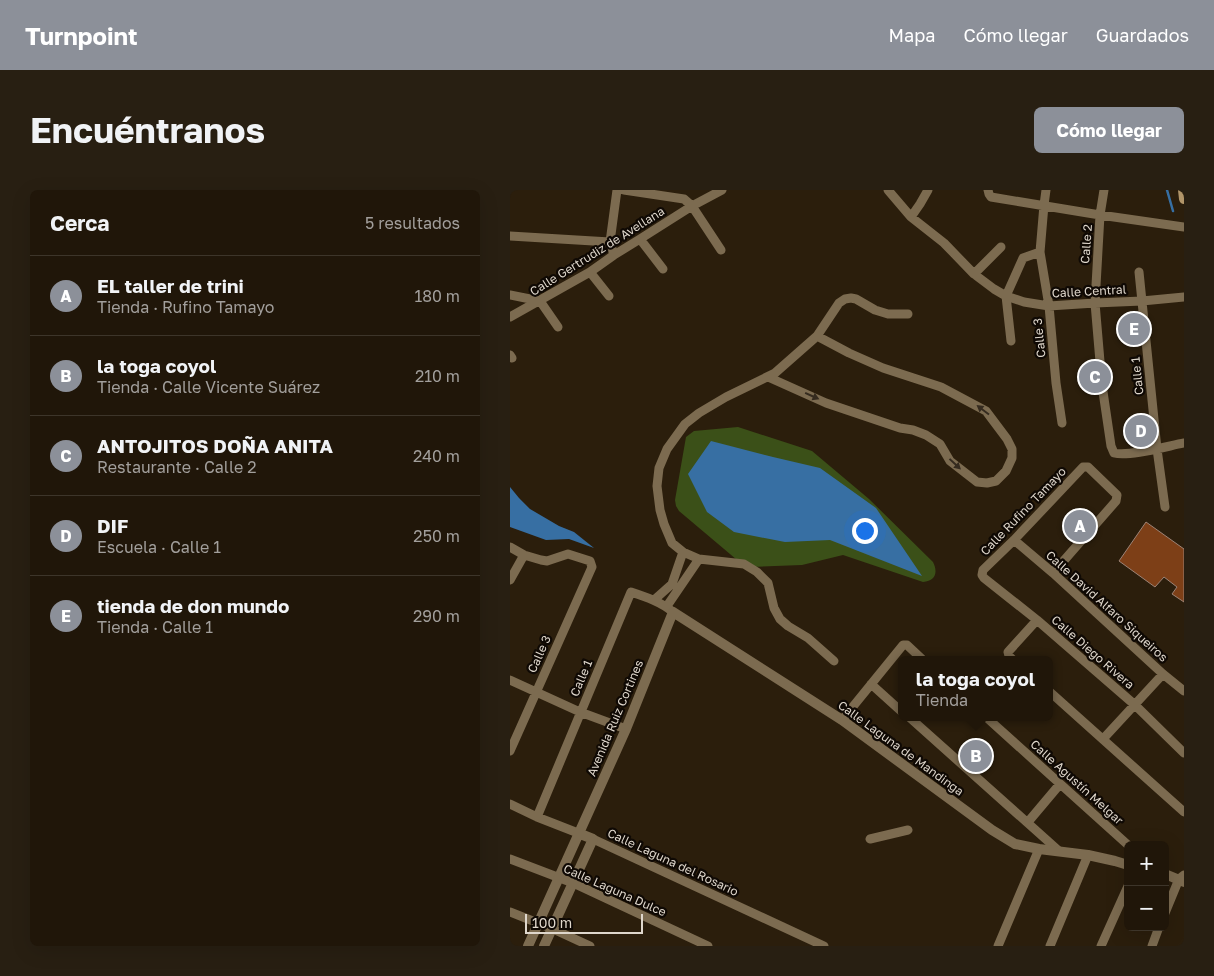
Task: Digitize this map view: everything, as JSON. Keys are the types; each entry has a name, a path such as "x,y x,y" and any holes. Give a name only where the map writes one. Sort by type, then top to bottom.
{"main road":[{"path":"1183,190 1184,199"}],"street":[{"path":"614,255 610,242 617,190"},
{"path":"624,190 684,199 692,206 721,250"},
{"name":"Calle Gertrudiz de Avellana","path":"510,317 590,272 692,206 722,190"},
{"name":"Calle Central","path":"888,190 911,217 944,243 974,274 1006,296 1024,302 1049,306 1184,297"},
{"path":"911,217 928,190"},
{"name":"Calle 3","path":"1046,190 1040,252 1049,306 1056,383 1062,423"},
{"name":"Calle 2","path":"1104,190 1100,215 1095,303 1102,385 1111,446 1114,453 1122,454 1157,449"},
{"path":"990,193 1100,215 1184,227"},
{"path":"510,236 610,242"},
{"path":"640,239 663,269"},
{"path":"974,274 1001,247"},
{"path":"1011,341 1006,296 1022,258 1040,252"},
{"path":"590,272 609,296"},
{"name":"Calle 1","path":"1139,272 1157,449 1165,507"},
{"path":"510,295 540,301 558,327"},
{"path":"834,661 808,638 780,619 774,608 768,582 757,572 744,564 699,560 682,552 672,542 660,510 657,486 659,468 668,449 685,424 726,397 775,373 817,336 839,303 845,299 856,298 875,310 888,314 908,314"},
{"path":"768,377 826,403 926,435 940,444 950,461 977,482 987,483 996,481 1006,471 1012,458 1012,449 1007,438 986,411 941,387 884,368 848,353 817,336"},
{"path":"1157,449 1184,442"},
{"name":"Calle Rufino Tamayo","path":"982,575 983,570 1085,466 1117,495 1116,501 1054,573"},
{"name":"Calle David Alfaro Siqueiros","path":"1014,540 1054,573 1163,674 1184,691"},
{"path":"510,547 524,555 510,580"},
{"path":"670,609 682,552"},
{"name":"Calle 3","path":"510,751 592,568 590,561 568,554 544,561 524,555"},
{"path":"654,600 676,586 699,560"},
{"name":"Calle Diego Rivera","path":"982,575 1037,620 1134,705 1184,753"},
{"name":"Calle 1","path":"537,817 631,592 654,600 670,609"},
{"name":"Calle Laguna de Mandinga","path":"670,609 842,720 992,830 1015,844 1124,864"},
{"name":"Avenida Ruiz Cortines","path":"528,946 626,729 670,609"},
{"path":"1009,656 1008,652 1037,620"},
{"path":"842,720 902,647 905,645 918,656"},
{"path":"1103,739 1163,674"},
{"path":"510,680 580,712 626,729"},
{"path":"871,684 898,708"},
{"path":"1053,695 1184,812"},
{"path":"914,721 1059,851"},
{"name":"Calle Agustín Melgar","path":"990,721 1124,841"},
{"path":"1028,822 1060,784"},
{"name":"Calle Laguna del Rosario","path":"510,804 593,839 824,946"},
{"path":"870,839 908,830"},
{"path":"544,946 593,839"},
{"path":"998,946 1039,849"},
{"path":"1050,946 1088,856"},
{"name":"Calle Laguna Dulce","path":"510,859 573,883 708,946"},
{"path":"1169,875 1182,879 1169,905"},
{"path":"1102,946 1124,895"},
{"path":"510,912 590,946"},
{"path":"1152,946 1158,931"}],"green space":[{"path":"738,427 812,451 869,499 933,562 935,575 933,578 923,582 843,555 802,565 750,567 743,565 679,511 675,500 686,437 694,431"}],"water":[{"path":"711,441 820,468 876,508 922,576 830,540 785,542 734,532 707,512 688,474"},
{"path":"510,487 530,509 559,526 574,532 594,548 569,539 546,540 510,527"}],"building":[{"path":"1146,522 1184,549 1184,602 1172,594 1177,587 1164,577 1155,587 1119,561"}],"waterway":[{"path":"1167,190 1173,211"}],"place":[{"name":"tienda de don mundo","path":"1134,329"},
{"name":"ANTOJITOS DOÑA ANITA","path":"1095,377"},
{"name":"DIF","path":"1141,431"},
{"name":"EL taller de trini","path":"1080,526"},
{"name":"la toga coyol","path":"976,756"}]}
